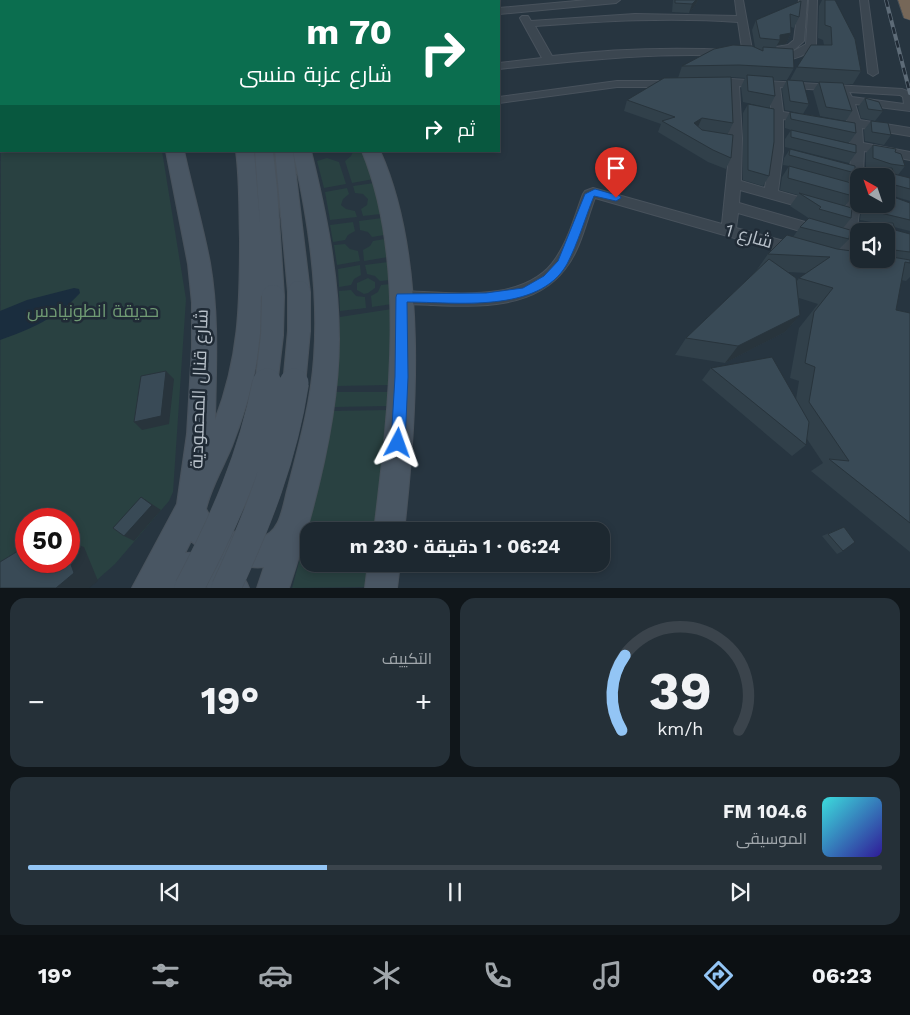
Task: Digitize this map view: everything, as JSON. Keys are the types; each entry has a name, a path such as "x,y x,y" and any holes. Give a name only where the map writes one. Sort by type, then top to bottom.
{"highway":[{"path":"906,0 910,15"}],"main road":[{"name":"شارع قنال المحمودية","path":"175,152 199,264 203,303 204,347 201,434 191,509"},
{"path":"151,583 191,509 231,414 246,357 250,332 251,287 249,191 245,152"},
{"path":"226,588 258,516 284,438 300,357 301,322 286,294 268,189 264,152"},
{"path":"189,588 222,525 252,446 269,378 273,348 286,294 284,152"},
{"path":"273,588 291,532 318,423 324,389 327,351 327,317 322,268 312,198 302,152"},
{"path":"371,152 383,182 389,206 401,297 403,335 400,406 389,522"},
{"path":"191,509 197,525 209,537 249,551 261,552 273,549 283,542 291,532"},
{"path":"151,583 169,572 199,567 226,578 233,588"},
{"path":"381,588 383,572"}],"street":[{"path":"500,11 616,0"},
{"path":"738,0 741,19 753,51"},
{"path":"500,61 640,51 753,51 791,47 799,41 803,0"},
{"path":"753,51 787,56 807,50 811,45 813,0"},
{"path":"864,0 873,73"},
{"path":"520,10 547,57"},
{"path":"529,24 638,17 693,16 741,19"},
{"path":"500,66 547,57"},
{"path":"728,230 735,184 736,106 733,82"},
{"path":"699,84 733,82 774,84 811,107"},
{"path":"500,100 617,84 684,84"},
{"path":"772,194 775,169 781,152 774,84"},
{"path":"736,106 778,114 811,107 845,94 903,92 908,94 910,104"},
{"path":"845,94 910,108"},
{"path":"845,94 855,125 854,149 856,168"},
{"path":"838,125 855,125 910,132"},
{"path":"778,132 793,136"},
{"path":"720,138 736,141"},
{"path":"854,149 910,156"},
{"path":"842,168 850,170"},
{"path":"775,169 790,173"},
{"path":"735,184 825,208"},
{"path":"839,186 850,191"},
{"name":"شارع 1","path":"401,297 500,297 520,293 538,286 548,279 562,263 590,194 598,193 813,255"},
{"path":"732,206 847,240"},
{"path":"850,261 839,260 847,240 853,213"}],"green space":[{"name":"حديقة انطونيادس","path":"1,152 162,152 186,299 173,492 169,501 115,564 89,587 0,587"},
{"path":"353,152 364,152 374,179 352,183 345,161"},
{"path":"327,158 339,162 346,184 324,188 317,161"},
{"path":"374,183 381,214 363,216 361,209 367,205 368,199 363,194 355,193 353,186"},
{"path":"347,188 349,194 343,199 341,205 346,209 355,211 357,217 330,220 325,192"},
{"path":"382,218 384,235 372,237 368,232 360,230 359,221"},
{"path":"353,222 355,231 348,235 345,240 333,242 330,225"},
{"path":"385,239 388,257 364,261 363,250 370,246 373,241"},
{"path":"345,244 350,249 358,251 360,261 337,265 334,245"},
{"path":"388,262 390,280 380,281 375,276 367,274 365,265"},
{"path":"360,265 361,275 354,279 351,285 339,287 338,269"},
{"path":"368,278 375,282 375,288 364,294 357,290 357,283"},
{"path":"390,284 392,304 372,307 371,296 378,292 381,285"},
{"path":"351,290 356,296 365,297 366,308 340,311 339,291"},
{"path":"392,309 391,385 336,386 340,317"},
{"path":"336,392 390,392 389,406 334,407"},
{"path":"389,410 377,522 309,522 327,450 333,411"},
{"path":"300,558 300,572 370,572 367,587 292,588"}],"water":[{"path":"74,288 79,289 80,293 63,309 33,327 0,340 0,311 27,300"}],"building":[{"path":"675,0 696,0 692,4 675,3"},
{"path":"825,0 835,0 855,39 861,71 797,67 811,45 832,45 831,27 825,25"},
{"path":"801,1 799,17 790,14 791,33 780,35 780,40 760,38 756,20"},
{"path":"733,45 752,46 763,51 763,47 793,49 794,68 739,65 682,66 714,49"},
{"path":"747,75 773,77 775,96 748,91"},
{"path":"731,77 733,123 702,118 694,123 702,130 733,135 731,158 662,121 675,117 627,100 664,78"},
{"path":"787,80 803,81 809,104 790,101"},
{"path":"819,82 843,83 852,111 826,107"},
{"path":"865,98 879,102 883,111 868,109"},
{"path":"748,104 774,109 774,142 769,176 748,170"},
{"path":"790,112 855,123 856,133 791,119"},
{"path":"871,121 888,123 891,135 872,132"},
{"path":"791,130 856,145 856,153 791,137"},
{"path":"873,145 896,149 895,152 901,154 905,166 873,158"},
{"path":"790,149 855,166 855,168 850,168 850,172 789,155"},
{"path":"789,166 850,183 850,195 788,178"},
{"path":"895,174 910,178 910,189 895,185"},
{"path":"799,193 850,207 851,218 819,209 821,207"},
{"path":"895,198 910,203 910,220 881,213 895,213"},
{"path":"809,218 850,230 849,239 800,227"},
{"path":"895,230 910,234 910,252 895,250"},
{"path":"787,235 850,251 850,268 895,268 895,258 910,260 910,263 905,262 896,310 910,313 910,523 829,459 849,461 809,402 815,367 805,363 814,312 833,288 799,278 830,257 768,254"},
{"path":"769,259 796,278 800,315 738,346 686,338"},
{"path":"772,357 809,422 806,445 711,368"},
{"path":"166,371 161,416 134,422 141,376"},
{"path":"141,497 152,505 124,536 113,528"},
{"path":"844,527 855,542 843,551 828,534"},
{"path":"15,553 15,573 74,573 56,588 0,588 0,562"}],"railway":[{"path":"886,0 910,93"}],"route":[{"path":"398,443 403,335 401,297 500,297 514,295 538,286 548,279 562,263 590,194 595,193 616,198"}]}
